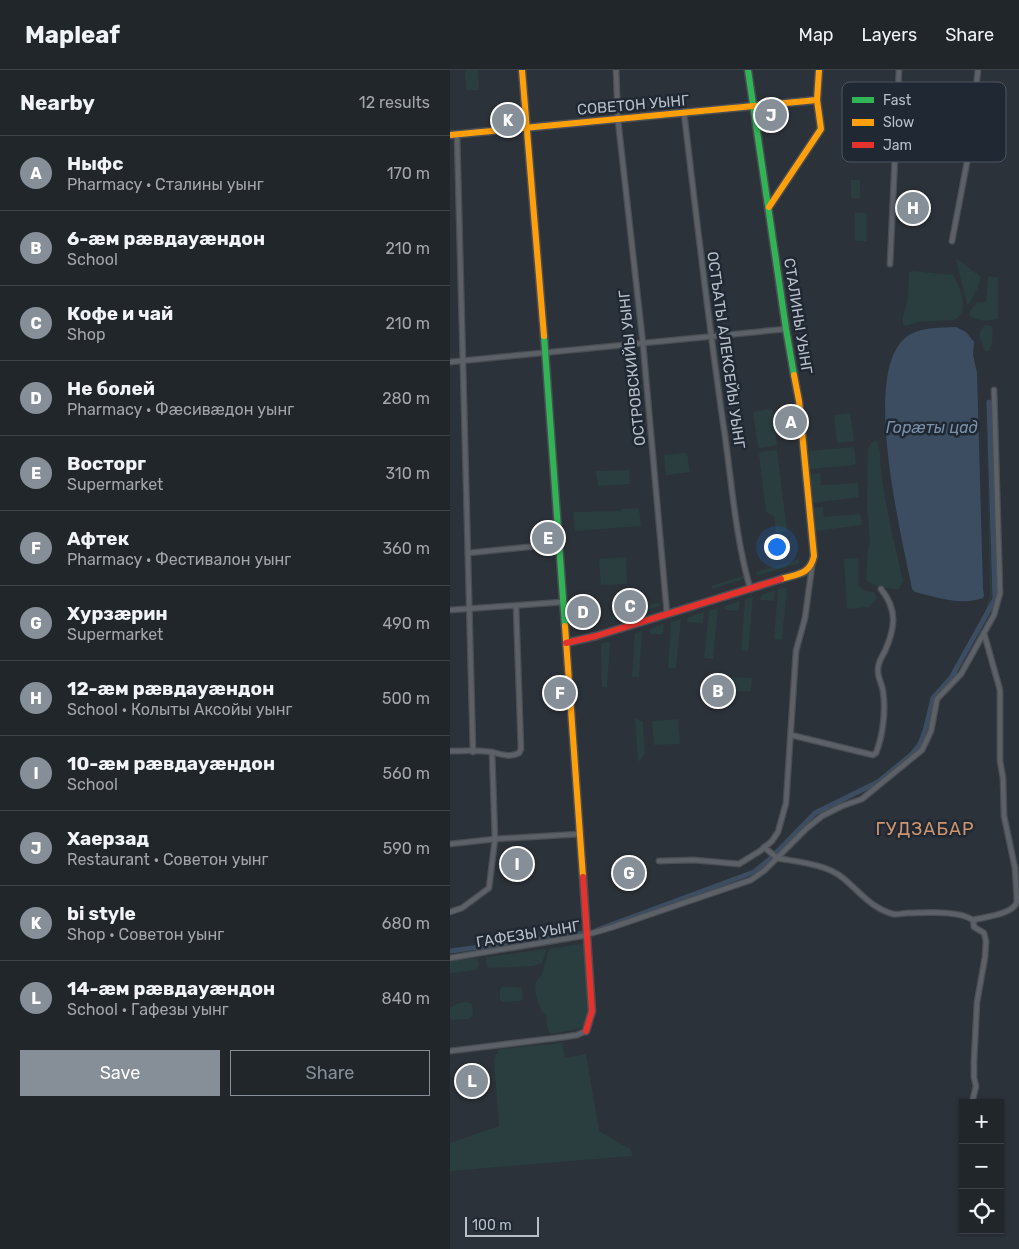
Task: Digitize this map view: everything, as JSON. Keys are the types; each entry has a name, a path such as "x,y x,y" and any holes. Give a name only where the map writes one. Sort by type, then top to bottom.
{"street":[{"path":"522,70 545,352 587,935 751,880 765,870 776,857 822,816 862,799 922,750 932,731 937,699 961,674 994,615 1000,593 994,390"},
{"name":"ОСТРОВСКИЙЫ УЫНГ","path":"616,70 618,120 643,344 667,614"},
{"name":"СТАЛИНЫ УЫНГ","path":"748,70 786,329 799,401 814,556 812,566"},
{"path":"769,207 821,129 818,100 819,70"},
{"name":"СОВЕТОН УЫНГ","path":"454,135 818,100"},
{"name":"ОСТЪАТЫ АЛЕКСЕЙЫ УЫНГ","path":"684,113 737,530 743,564 750,588"},
{"path":"454,135 463,361 473,752"},
{"path":"890,264 895,162"},
{"path":"952,241 967,162"},
{"path":"450,362 786,329"},
{"path":"468,553 558,544"},
{"path":"566,643 596,636 807,571 812,566"},
{"path":"658,862 694,860 739,864 766,848 778,832 786,803 792,735 792,698 796,651 805,618 812,566"},
{"path":"792,735 873,755 876,753 882,727 883,698 878,666 888,644 893,626 892,606 881,589"},
{"path":"450,610 563,602"},
{"path":"450,751 492,752 502,756 519,753 521,743 516,606"},
{"path":"766,848 776,857 824,868 842,877 874,907 897,915 941,912 964,916 973,920 1011,910 1017,901 1015,868 1004,816 1003,778 1000,761 1000,690 984,633"},
{"path":"450,912 462,908 490,888 495,839 492,752"},
{"path":"450,844 495,839 580,834"},
{"path":"973,920 974,927 984,933 986,941 983,973 977,1002 974,1061 976,1086 973,1099"},
{"name":"ГАФЕЗЫ УЫНГ","path":"450,958 587,935 592,1012 586,1031 577,1035 450,1051"}],"shaded area":[{"path":"465,70 478,70 479,90 466,90"},
{"path":"851,180 860,180 860,198 851,198"},
{"path":"855,213 866,213 866,241 855,241"},
{"path":"957,259 981,277 969,304 967,304"},
{"path":"913,271 953,275 961,292 963,305 959,316 954,320 917,322 907,326 903,325 903,316 908,299 909,273"},
{"path":"988,276 998,278 998,319 987,321 973,318 970,316 970,311 977,302 986,302"},
{"path":"985,325 992,326 992,339 989,351 985,351 979,335"},
{"path":"986,391 992,597 988,608 986,607 990,596"},
{"path":"773,410 777,445 760,448 758,447 753,414 754,412"},
{"path":"850,413 854,441 837,443 834,415"},
{"path":"876,440 880,450 883,484 903,581 899,589 881,587 866,580 870,543 867,506 868,449 871,443"},
{"path":"854,447 856,463 854,465 810,469 809,451"},
{"path":"777,450 787,531 778,533 776,532 774,516 766,512 759,454 760,452"},
{"path":"687,453 690,472 666,475 664,455"},
{"path":"629,470 630,484 598,486 596,471"},
{"path":"820,473 821,485 858,483 859,497 813,503 810,474"},
{"path":"823,507 824,517 860,514 862,525 815,531 813,508"},
{"path":"639,508 641,526 575,531 573,512 621,511 621,509"},
{"path":"626,557 627,584 601,585 599,559"},
{"path":"857,558 858,585 865,591 874,592 877,598 869,607 849,609 847,607 844,559"},
{"path":"799,559 800,563 757,576 756,572"},
{"path":"743,576 744,579 712,589 711,586"},
{"path":"787,587 782,640 774,639 778,589"},
{"path":"775,590 774,601 760,600 761,595"},
{"path":"753,597 748,651 741,650 745,599"},
{"path":"740,601 738,611 725,610 725,606"},
{"path":"659,602 660,606 612,621 611,617"},
{"path":"718,608 713,659 704,658 709,611"},
{"path":"704,612 703,623 687,622 688,617"},
{"path":"681,619 676,668 668,668 671,622"},
{"path":"664,624 663,634 650,634 650,629"},
{"path":"642,631 639,677 632,677 635,633"},
{"path":"610,641 607,688 602,687 601,644"},
{"path":"730,677 752,678 751,691 729,692"},
{"path":"635,718 643,722 645,754 638,762"},
{"path":"678,719 680,744 654,745 652,721"},
{"path":"587,943 594,1012 585,1027 551,1034 547,1027 546,1016 541,1010 536,996 535,983 542,974 549,949"},
{"path":"547,949 542,963 533,966 489,968 486,963 486,957"},
{"path":"478,958 479,965 476,970 450,973 450,961"},
{"path":"502,987 518,987 522,989 522,999 520,1001 504,1002 500,1000 500,990"},
{"path":"467,1002 472,1004 473,1016 468,1019 452,1020 450,1018 450,1008 458,1003"},
{"path":"562,1043 565,1058 586,1054 599,1131 630,1149 633,1156 450,1171 450,1143 499,1126 494,1059 499,1049"}],"water":[{"name":"Горӕты цад","path":"956,327 966,332 974,342 973,355 977,373 984,595 983,598 966,601 940,598 915,592 912,589 893,494 885,414 887,379 895,351 911,334 921,330"}],"waterway":[{"path":"597,930 754,872 770,859 815,813 878,782 911,755 920,744 933,698 951,678 995,599 989,402"},
{"path":"450,951 585,933"}],"traffic: fast":[{"path":"748,70 794,375"},
{"path":"544,336 565,626"}],"traffic: slow":[{"path":"522,70 544,336"},
{"path":"769,207 821,129 817,100 819,70"},
{"path":"450,135 817,100"},
{"path":"781,579 802,573 809,567 814,556 799,401 794,375"},
{"path":"565,626 583,877"}],"traffic: jam":[{"path":"566,643 596,636 781,579"},
{"path":"583,877 592,1011 586,1031"}],"place":[{"name":"Хаерзад","path":"771,115"},
{"name":"bi style","path":"508,120"},
{"name":"12-æм рӕвдауӕндон","path":"913,208"},
{"name":"Ныфс","path":"791,422"},
{"name":"Восторг","path":"548,538"},
{"name":"Кофе и чай","path":"630,606"},
{"name":"Не болей","path":"583,612"},
{"name":"6-æм рӕвдауӕндон","path":"718,691"},
{"name":"Афтек","path":"560,693"},
{"name":"10-æм рӕвдауӕндон","path":"517,864"},
{"name":"Хурзæрин","path":"629,873"},
{"name":"14-æм рӕвдауӕндон","path":"472,1081"}],"district":[{"name":"ГУДЗАБАР","path":"925,829"}]}
